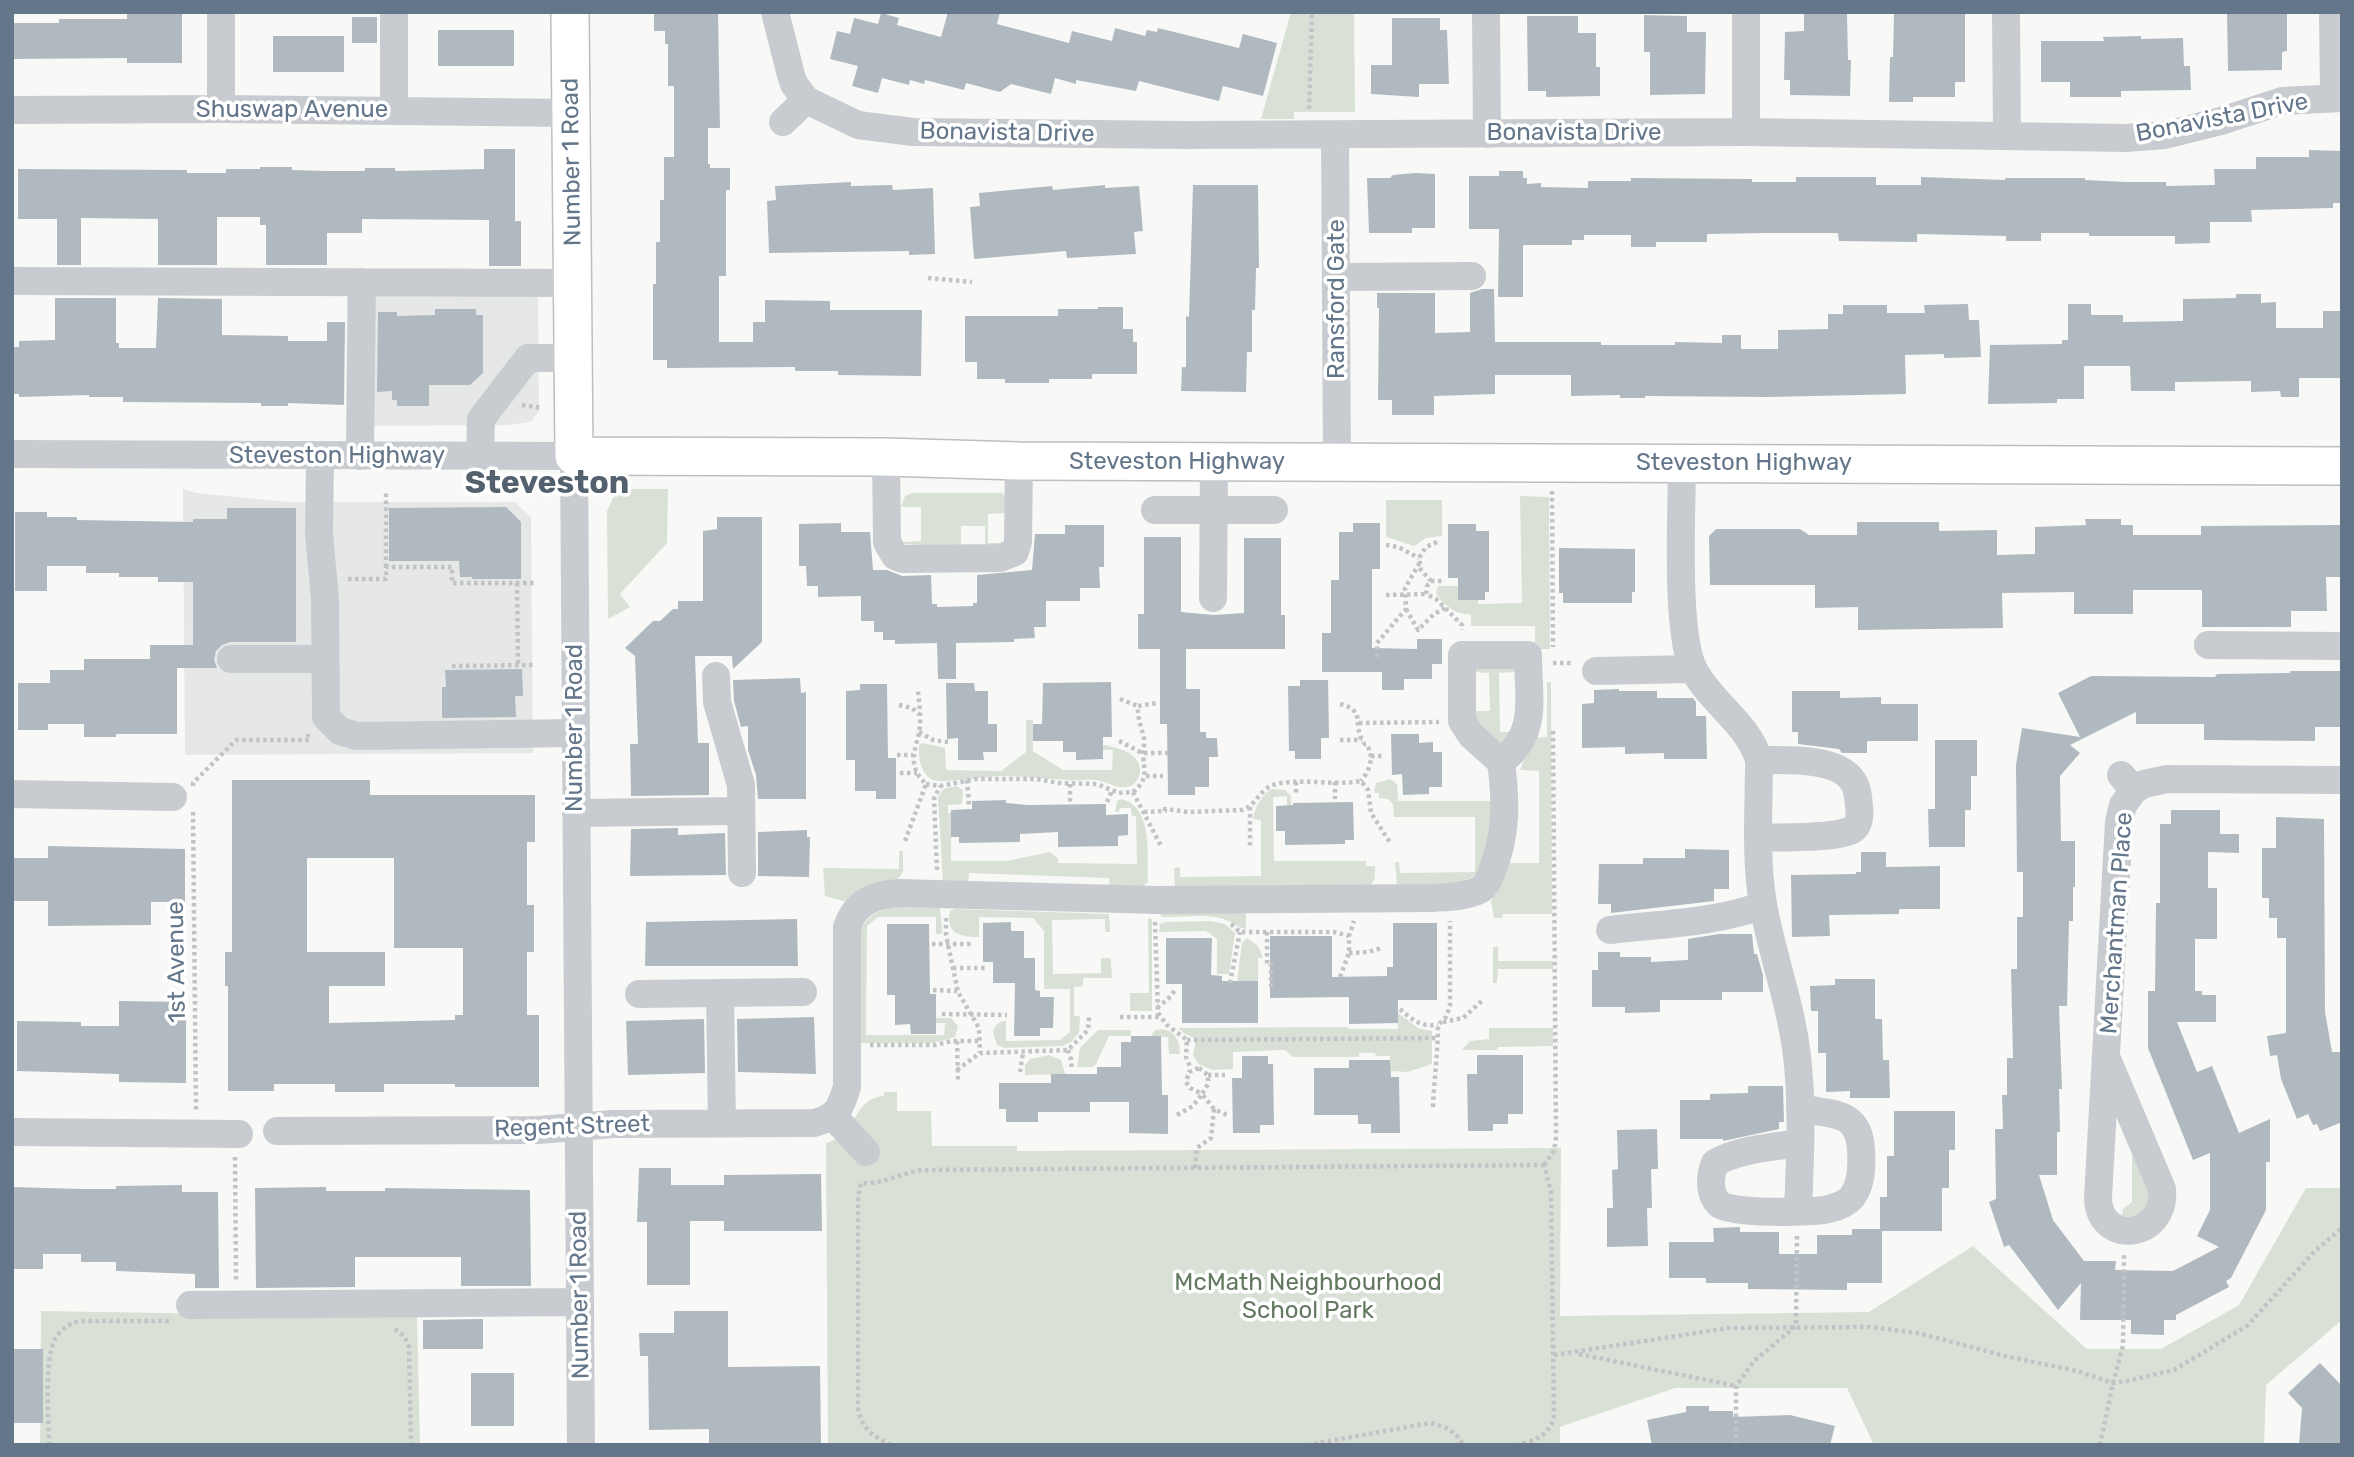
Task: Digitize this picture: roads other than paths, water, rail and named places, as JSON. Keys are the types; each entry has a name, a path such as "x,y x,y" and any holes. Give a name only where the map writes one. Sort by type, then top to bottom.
{"main road":[{"name":"Number 1 Road","path":"570,12 574,456"},
{"name":"Steveston Highway","path":"574,456 886,457 1019,461 2342,466"}],"street":[{"path":"221,12 221,109"},
{"path":"394,12 394,111"},
{"path":"775,12 794,84 806,100 783,122"},
{"path":"1486,12 1487,134"},
{"path":"1745,12 1746,132"},
{"path":"2006,12 2007,135"},
{"path":"2333,12 2338,98"},
{"name":"Bonavista Drive","path":"806,100 828,113 858,125 913,132 1335,135 1746,132 2126,138 2165,135 2221,121 2282,101 2338,98"},
{"name":"Shuswap Avenue","path":"12,110 221,109 571,113"},
{"name":"Ransford Gate","path":"1335,135 1338,277 1337,462"},
{"path":"1338,277 1472,276"},
{"path":"12,281 573,282"},
{"path":"360,456 362,282"},
{"path":"480,456 481,419 528,358 573,358"},
{"name":"Steveston Highway","path":"12,454 574,456"},
{"name":"Number 1 Road","path":"574,456 581,1445"},
{"path":"320,457 326,717 334,728 348,734 576,733"},
{"path":"886,457 887,542 895,556 902,559 1000,558 1015,552 1018,542 1019,461"},
{"path":"1213,598 1214,462"},
{"path":"1682,463 1682,607 1687,645 1693,668 1709,692 1755,745 1759,760 1760,876 1763,905 1794,1030 1800,1108 1798,1211"},
{"path":"1155,510 1273,510"},
{"path":"2208,645 2342,646"},
{"path":"866,1152 834,1116 847,1087 846,945 850,919 863,904 880,895 942,900 1156,900 1432,898 1461,895 1482,888 1489,880 1499,855 1505,821 1501,762 1471,734 1462,721 1462,656 1528,655 1526,730 1518,747 1501,762"},
{"path":"231,659 324,659"},
{"path":"1596,670 1693,668"},
{"path":"716,676 717,702 741,785 742,873"},
{"path":"1759,760 1794,760 1839,768 1852,779 1857,791 1860,815 1857,826 1850,831 1759,838"},
{"name":"Merchantman Place","path":"2108,1059 2162,1189 2162,1204 2153,1222 2141,1228 2118,1229 2103,1219 2098,1205 2119,822 2128,782 2144,784 2167,779 2342,780"},
{"path":"12,794 186,801"},
{"path":"576,813 741,811"},
{"path":"1610,930 1721,916 1763,905"},
{"path":"639,994 803,992"},
{"path":"720,993 722,1123"},
{"path":"1800,1108 1836,1115 1852,1122 1860,1137 1862,1167 1857,1188 1851,1198 1828,1210 1730,1209 1719,1204 1712,1192 1711,1182 1715,1163 1727,1157 1800,1143"},
{"name":"Regent Street","path":"277,1131 538,1130 613,1124 814,1122 834,1116"},
{"path":"12,1132 237,1135"},
{"path":"185,1313 237,1305 580,1302"}],"district":[{"name":"Steveston","path":"547,484"}],"park label":[{"name":"McMath Neighbourhood School Park","path":"1308,1297"}]}
